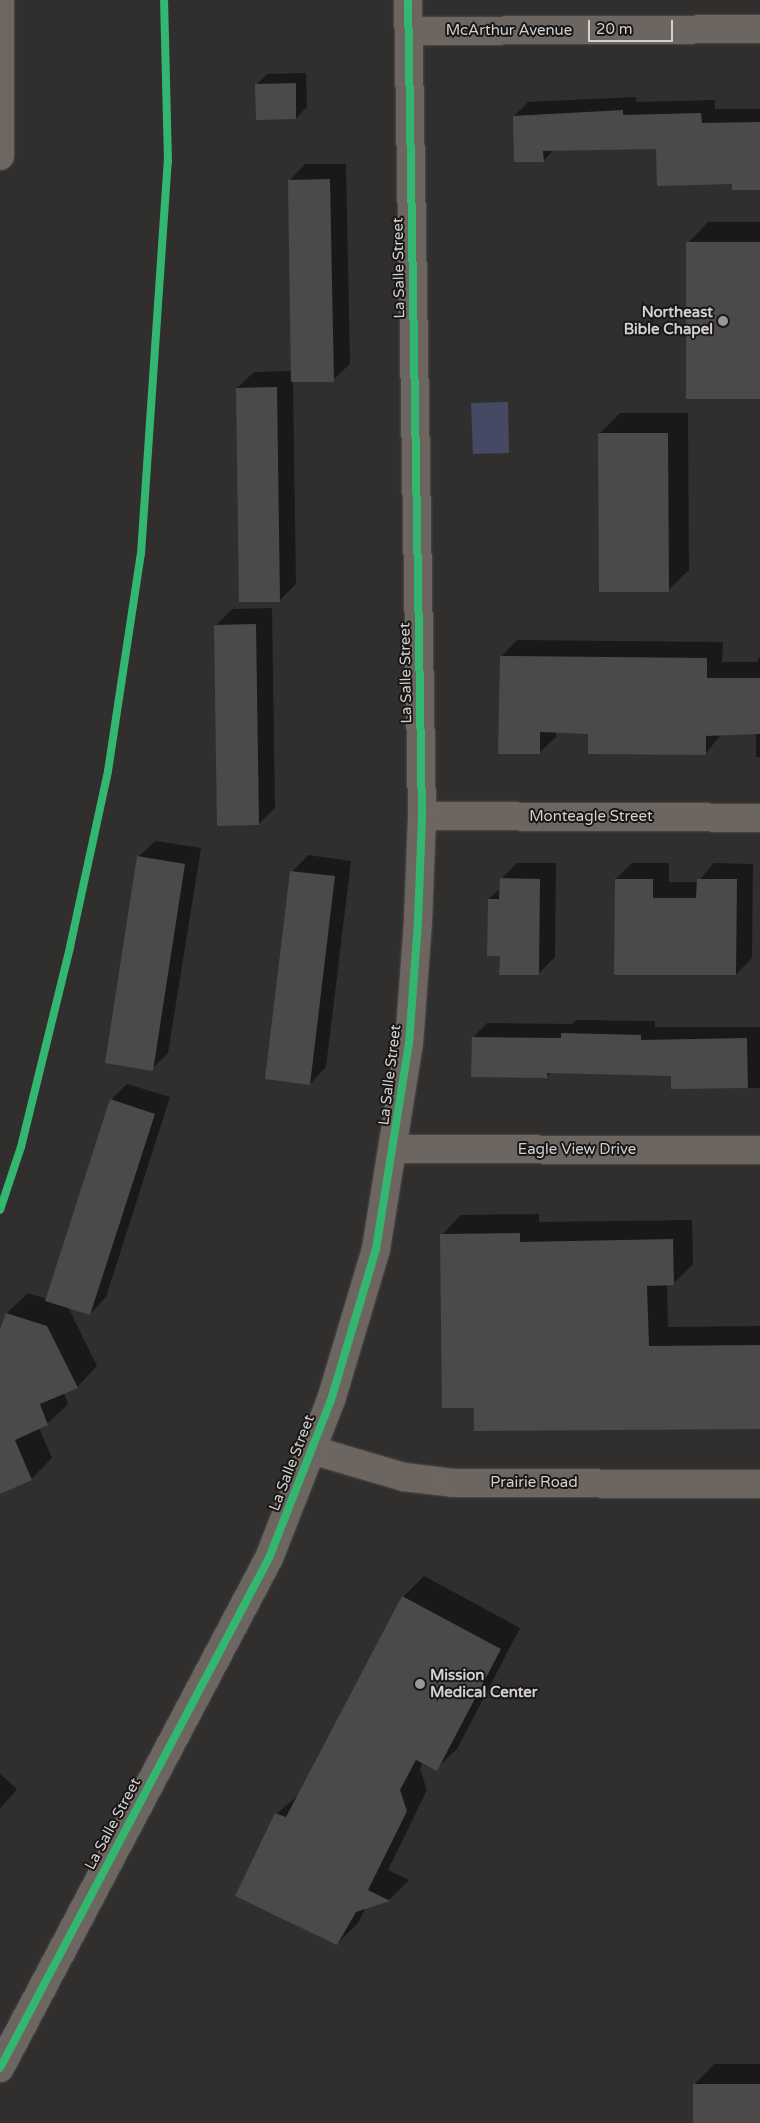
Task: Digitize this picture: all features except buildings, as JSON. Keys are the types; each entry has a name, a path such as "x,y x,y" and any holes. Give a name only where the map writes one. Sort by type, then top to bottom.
{"main road":[{"path":"0,0 0,156"}],"street":[{"name":"La Salle Street","path":"0,2068 269,1558 331,1400 376,1249 394,1150 413,991 422,816 408,0"},
{"name":"McArthur Avenue","path":"408,31 760,28"},
{"name":"Monteagle Street","path":"422,816 760,818"},
{"name":"Eagle View Drive","path":"394,1150 760,1150"},
{"name":"Prairie Road","path":"312,1450 404,1478 453,1483 760,1484"}],"shaded area":[{"path":"508,402 509,453 473,454 471,403"}],"cycle path":[{"path":"0,1210 21,1147 70,947 108,771 141,554 168,162 164,0"},
{"path":"0,2068 269,1558 331,1400 376,1249 409,1044 418,921 422,816 408,0"}],"place":[{"name":"Northeast Bible Chapel","path":"723,321"},
{"name":"Mission Medical Center","path":"420,1684"}]}
